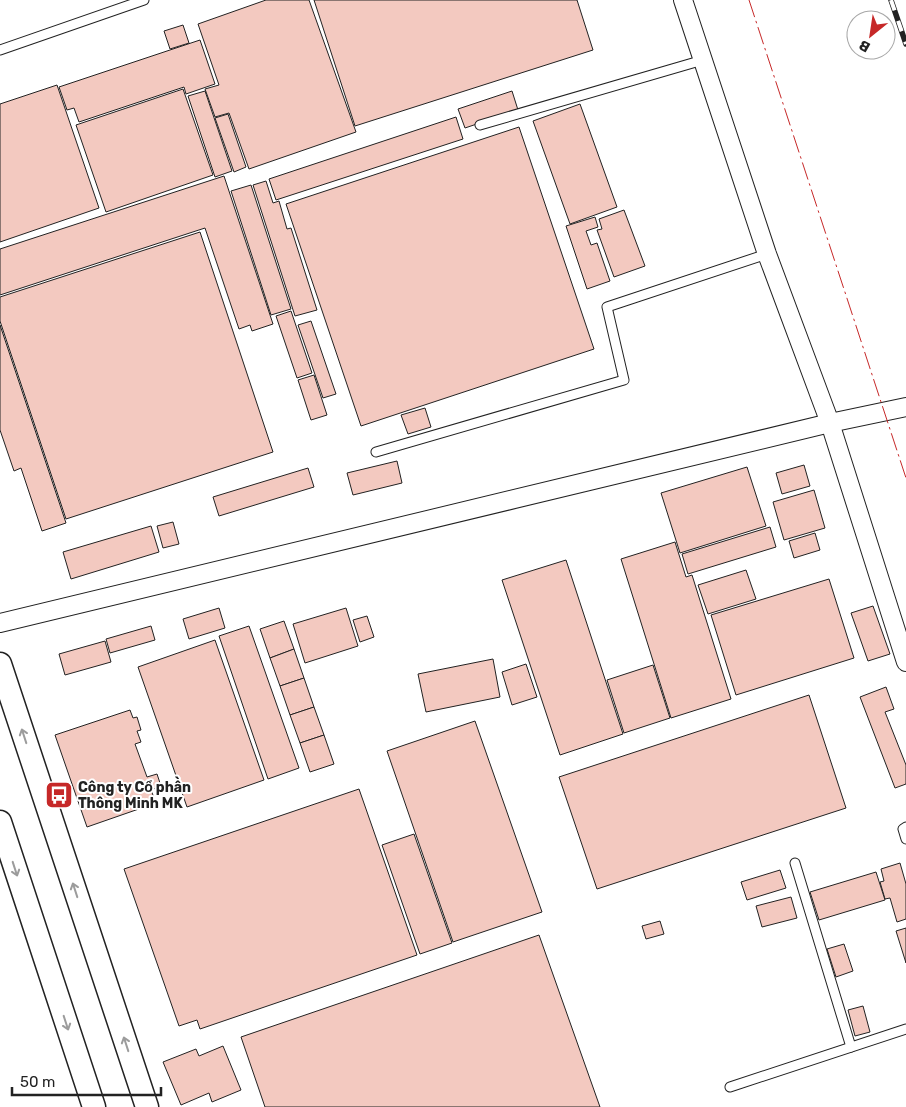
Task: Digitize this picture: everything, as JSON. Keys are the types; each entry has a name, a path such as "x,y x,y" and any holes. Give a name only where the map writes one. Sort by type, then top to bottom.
{"street":[{"path":"683,0 768,254 830,423 906,662"},
{"path":"0,623 830,423 906,407"},
{"path":"0,664 147,1107"},
{"path":"0,822 94,1107"}],"lane":[{"path":"0,50 144,0"},
{"path":"480,125 702,60"},
{"path":"376,452 624,380 606,307 768,254"},
{"path":"906,827 903,828 906,839"},
{"path":"795,863 851,1047"},
{"path":"730,1087 906,1029"}],"building":[{"path":"266,0 309,0 356,132 249,169 229,113 215,117 205,89 219,85 198,24"},
{"path":"314,0 577,0 593,50 355,126"},
{"path":"183,25 189,43 170,49 164,31"},
{"path":"200,40 215,84 186,94 184,87 79,122 74,108 67,110 59,87"},
{"path":"57,85 99,208 0,242 0,104"},
{"path":"183,89 213,175 106,212 76,125"},
{"path":"205,91 232,171 215,177 188,96"},
{"path":"512,91 518,110 465,128 458,109"},
{"path":"580,104 617,207 570,224 533,121"},
{"path":"228,114 246,167 234,172 215,118"},
{"path":"456,117 463,139 276,200 269,179"},
{"path":"519,127 594,349 361,426 286,204"},
{"path":"224,176 273,324 252,331 250,325 239,329 205,228 0,295 0,249"},
{"path":"266,181 273,203 279,201 287,229 291,228 317,310 295,316 253,185"},
{"path":"251,185 291,309 271,315 231,191"},
{"path":"624,210 645,266 614,277 597,230 602,229 599,219"},
{"path":"595,217 598,227 586,231 591,245 597,243 610,281 587,289 566,226"},
{"path":"200,232 273,452 66,519 0,321 0,297"},
{"path":"291,311 312,373 297,378 276,316"},
{"path":"311,321 336,394 323,398 298,325"},
{"path":"0,325 66,523 42,531 21,468 14,471 0,430"},
{"path":"314,375 327,415 311,420 298,380"},
{"path":"425,408 431,427 408,434 401,415"},
{"path":"397,461 402,483 353,495 347,473"},
{"path":"804,465 810,486 782,494 776,473"},
{"path":"747,467 766,526 680,553 661,493"},
{"path":"308,468 314,487 219,516 213,497"},
{"path":"814,490 825,528 784,540 773,502"},
{"path":"173,522 179,544 163,548 157,526"},
{"path":"151,526 159,552 71,579 63,552"},
{"path":"770,527 776,547 688,574 682,554"},
{"path":"815,533 820,550 794,558 789,541"},
{"path":"675,542 686,577 692,575 731,699 671,718 621,559"},
{"path":"566,560 623,734 560,755 502,580"},
{"path":"746,570 756,599 708,614 698,585"},
{"path":"829,579 854,658 736,695 711,615"},
{"path":"873,606 890,654 868,661 851,613"},
{"path":"219,608 225,628 189,639 183,619"},
{"path":"346,608 358,646 305,663 293,624"},
{"path":"367,616 374,637 360,642 353,620"},
{"path":"284,621 294,649 270,658 260,629"},
{"path":"151,626 155,640 110,653 106,639"},
{"path":"249,626 299,768 268,779 219,636"},
{"path":"215,640 264,780 187,807 138,667"},
{"path":"105,641 111,662 65,675 59,654"},
{"path":"294,649 304,678 280,686 270,658"},
{"path":"493,659 500,697 426,712 418,674"},
{"path":"526,664 537,697 512,705 502,672"},
{"path":"653,665 670,718 624,733 607,680"},
{"path":"304,678 314,707 290,715 280,686"},
{"path":"886,687 894,709 885,712 906,765 906,784 895,788 860,697"},
{"path":"809,695 846,808 597,889 559,777"},
{"path":"314,707 324,735 300,743 290,715"},
{"path":"130,710 133,718 137,717 141,730 137,731 141,742 135,744 147,777 157,774 161,786 151,790 156,803 87,827 55,735"},
{"path":"475,721 542,912 453,942 387,751"},
{"path":"324,735 334,764 310,772 300,743"},
{"path":"359,789 417,955 200,1029 197,1020 179,1026 124,869"},
{"path":"414,834 452,943 420,954 382,845"},
{"path":"900,863 906,884 906,919 897,922 890,898 885,899 880,882 884,881 881,869"},
{"path":"780,870 786,888 747,900 741,882"},
{"path":"876,872 885,900 819,920 810,892"},
{"path":"791,897 797,918 762,927 756,906"},
{"path":"660,921 664,934 646,939 642,926"},
{"path":"906,928 906,963 896,931"},
{"path":"539,935 600,1107 265,1107 241,1037"},
{"path":"844,944 853,971 836,977 827,949"},
{"path":"863,1006 870,1032 855,1036 848,1010"},
{"path":"223,1046 241,1090 212,1102 209,1093 181,1105 163,1062 196,1049 199,1056"}],"railway":[{"path":"891,0 906,44"}],"power":[{"path":"749,0 906,478"}],"place":[{"name":"Công ty Cổ phần Thông Minh MK","path":"59,795"}]}
